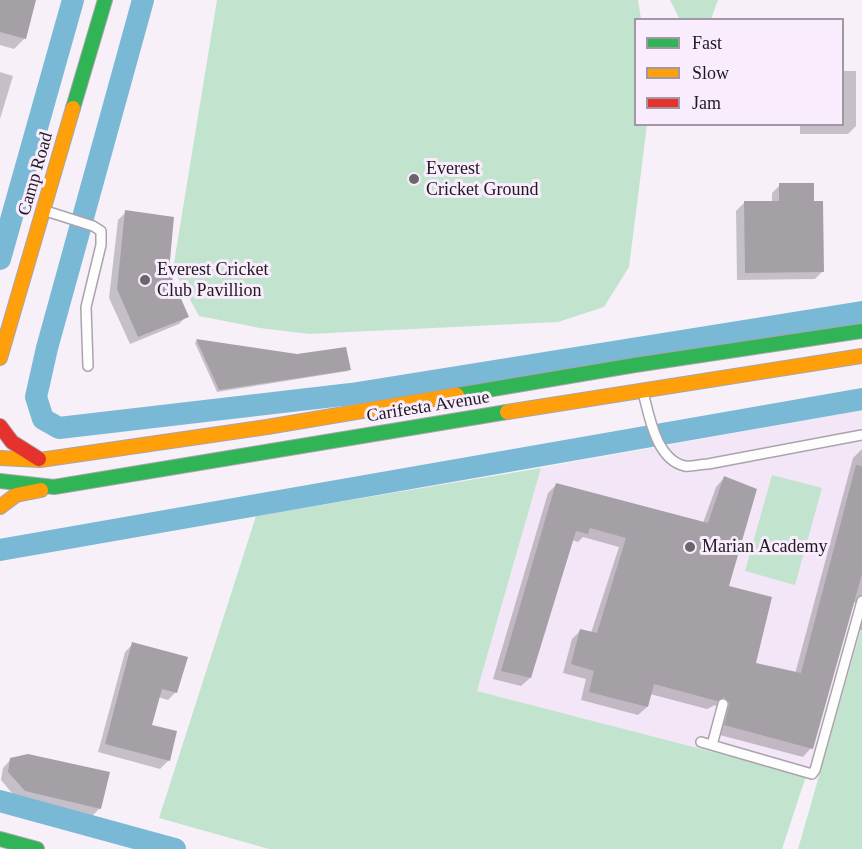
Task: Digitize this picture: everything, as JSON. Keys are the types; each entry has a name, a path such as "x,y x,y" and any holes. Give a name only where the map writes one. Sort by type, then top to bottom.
{"main road":[{"name":"Camp Road","path":"0,358 105,0"},
{"name":"Carifesta Avenue","path":"0,458 40,460 267,428 635,365 862,331"},
{"name":"Carifesta Avenue","path":"0,481 54,487 862,356"},
{"path":"0,426 5,436 14,445 40,460"},
{"path":"0,507 16,495 54,487"},
{"path":"0,839 38,849"}],"lane":[{"path":"44,210 93,226 101,231 101,245 86,307 88,366"},
{"path":"642,390 661,448 674,461 686,466 708,464 862,435"},
{"path":"701,742 812,774 862,601"},
{"path":"712,745 723,704"}],"shaded area":[{"name":"Marian Academy","path":"862,410 862,626 819,781 477,691 541,468"}],"green space":[{"name":"Everest Cricket Ground","path":"217,0 638,0 641,18 634,18 634,126 647,126 629,267 604,307 558,322 309,334 260,328 199,316 173,269"},
{"path":"670,0 718,0 711,18 679,18"},
{"path":"541,468 477,691 806,776 782,849 269,849 159,818 256,516"},
{"path":"772,475 822,488 795,585 745,571"},
{"path":"862,626 862,849 798,849"}],"building":[{"path":"0,0 36,0 26,39 0,32"},
{"path":"779,183 814,183 814,201 823,201 824,272 745,273 744,201 779,201"},
{"name":"Everest Cricket Club Pavillion","path":"125,210 174,217 169,271 189,317 138,337 117,289"},
{"path":"196,339 297,354 346,347 351,370 219,390"},
{"path":"856,465 862,466 862,574 813,749 724,725 730,703 724,697 717,701 654,684 648,707 589,692 594,671 571,664 580,629 597,633 626,538 590,528 588,534 576,531 531,678 501,671 556,483 708,523 724,476 757,489 729,586 772,597 756,663 801,673"},
{"path":"132,642 188,657 177,693 162,689 152,725 177,731 170,761 105,744"},
{"path":"28,754 110,772 101,809 25,791 8,772 10,758"}],"waterway":[{"path":"0,259 73,0"},
{"path":"143,0 47,348 36,397 43,419 59,428 351,394 862,312"},
{"path":"0,550 862,399"},
{"path":"0,801 175,849"}],"traffic: fast":[{"path":"73,108 105,0"},
{"path":"457,395 635,365 862,331"},
{"path":"0,481 54,487 507,412"},
{"path":"0,839 37,849"}],"traffic: slow":[{"path":"0,358 73,108"},
{"path":"507,412 862,356"},
{"path":"0,458 40,460 267,427 457,395"},
{"path":"0,507 16,495 41,490"}],"traffic: jam":[{"path":"0,426 12,442 39,459"}],"place":[{"name":"Everest Cricket Ground","path":"414,179"},
{"name":"Everest Cricket Club Pavillion","path":"145,280"},
{"name":"Marian Academy","path":"690,547"}]}
